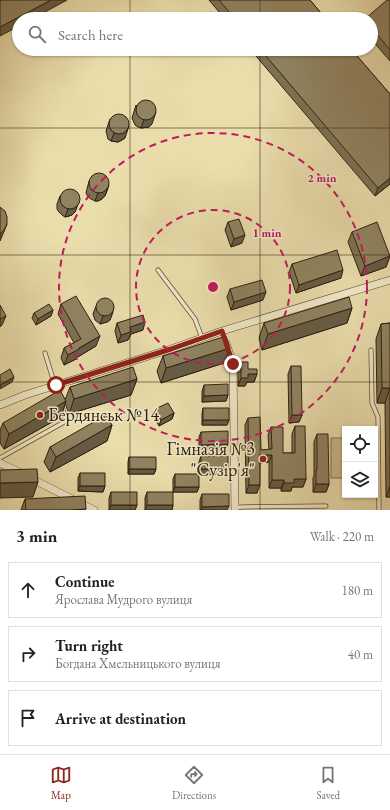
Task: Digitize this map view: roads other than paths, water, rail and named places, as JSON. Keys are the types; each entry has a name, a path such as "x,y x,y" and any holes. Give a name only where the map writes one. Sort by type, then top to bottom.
{"street":[{"path":"0,405 25,395 171,349 222,331 390,280"},
{"path":"222,331 233,364 235,509"},
{"path":"0,463 94,510"}],"lane":[{"path":"158,270 195,319 202,338"},
{"path":"371,350 372,403 378,417 379,510"},
{"path":"0,458 66,421 45,352"},
{"path":"235,509 242,507 326,506"}],"place":[{"name":"Бердянськ №14","path":"40,415"},
{"name":"Гімназія №3 \"Сузір'я\"","path":"263,459"}]}
